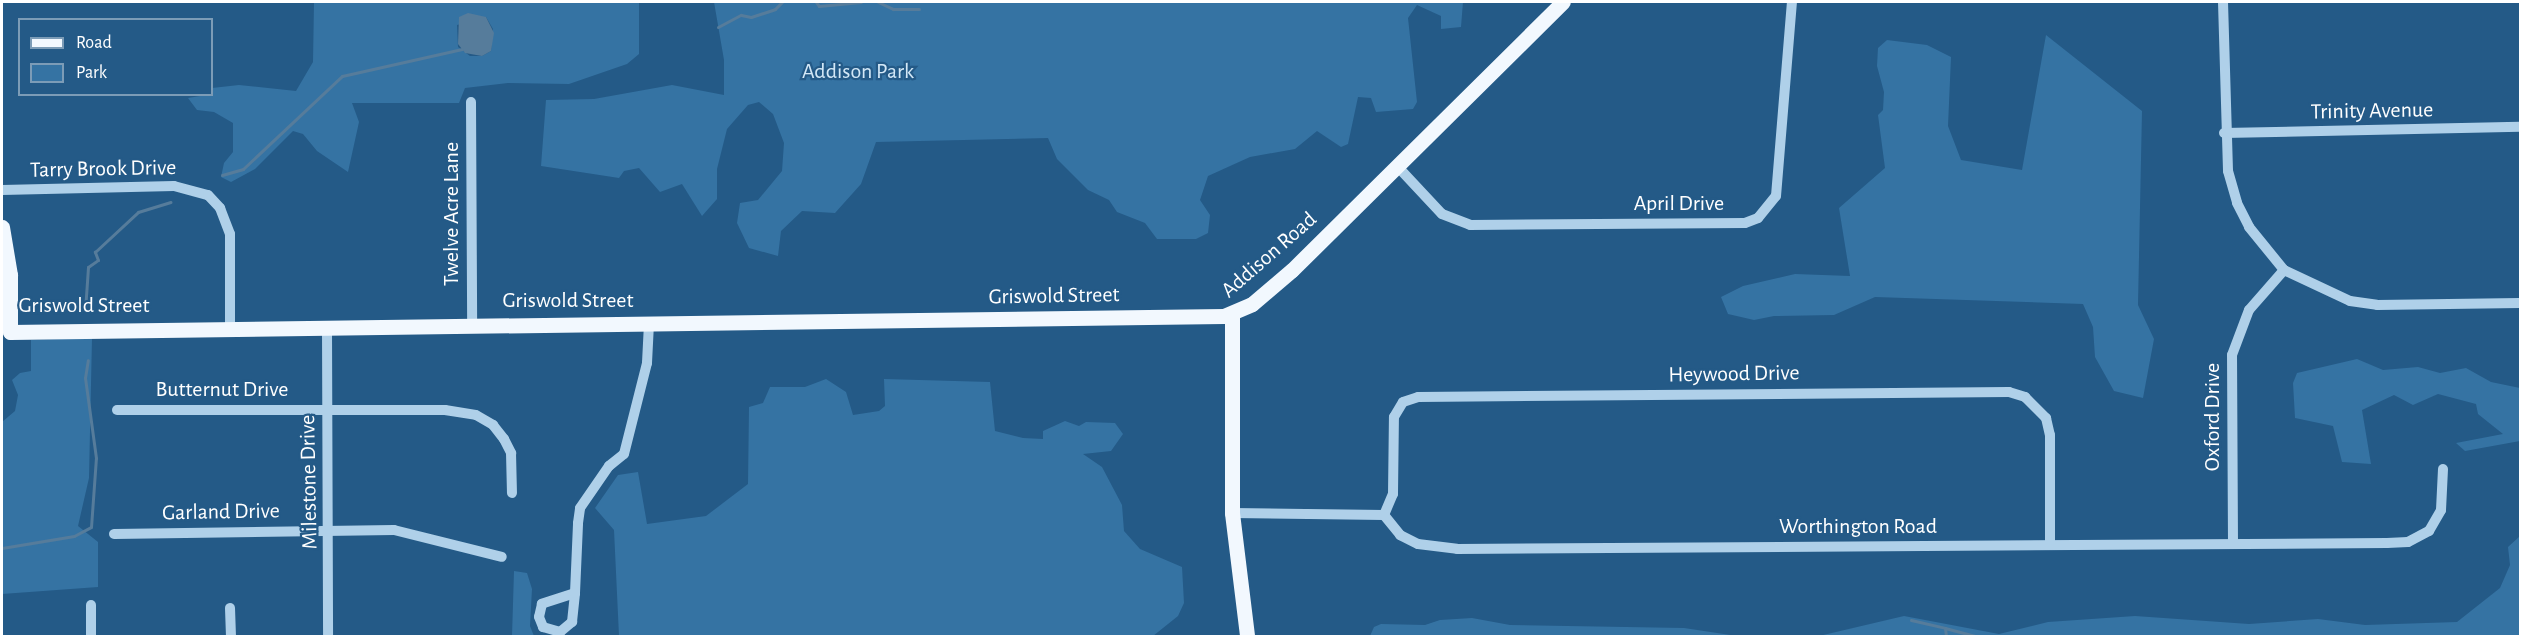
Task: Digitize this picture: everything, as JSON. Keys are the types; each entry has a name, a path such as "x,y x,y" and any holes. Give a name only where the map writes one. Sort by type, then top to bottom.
{"main road":[{"name":"Addison Road","path":"1247,636 1232,513 1232,314 1252,304 1292,270 1563,2"},
{"name":"Griswold Street","path":"2,227 10,275 6,332 1232,314"}],"street":[{"name":"April Drive","path":"1398,167 1442,214 1470,225 1745,223 1758,218 1776,196 1792,2"},
{"path":"2223,2 2224,133 2237,203 2249,227 2284,270 2326,293 2377,305 2520,303"},
{"name":"Twelve Acre Lane","path":"471,102 472,325"},
{"name":"Trinity Avenue","path":"2224,133 2520,128"},
{"name":"Tarry Brook Drive","path":"2,190 174,186 208,195 220,208 230,234 230,327"},
{"name":"Oxford Drive","path":"2233,544 2232,355 2249,310 2284,270"},
{"path":"575,593 579,508 609,466 624,454 645,374 649,323"},
{"name":"Milestone Drive","path":"327,328 330,530 328,636"},
{"name":"Heywood Drive","path":"1384,515 1393,494 1394,417 1403,402 1418,397 2009,392 2025,397 2046,418 2050,435 2050,546"},
{"name":"Butternut Drive","path":"117,410 445,410 476,415 493,425 511,453 512,493"},
{"name":"Worthington Road","path":"1384,515 1400,536 1418,544 1457,549 2408,542 2429,531 2441,510 2443,469"},
{"path":"1232,513 1384,515"},
{"name":"Garland Drive","path":"114,534 394,530 502,557"},
{"path":"91,605 91,636"},
{"path":"230,608 231,636"}],"green space":[{"path":"314,2 639,2 639,54 627,64 569,84 508,83 465,88 459,103 352,103 359,122 348,172 317,151 303,134 293,131 255,169 231,182 221,177 224,163 233,152 233,123 214,112 197,110 188,98 213,96 213,88 239,85 296,91 313,62","holes":["486,17 493,29 491,51 482,56 470,56 458,47 457,25"]},
{"name":"Addison Park","path":"714,2 1463,2 1461,27 1441,29 1441,16 1417,5 1408,18 1417,102 1413,109 1376,112 1371,98 1358,97 1348,144 1341,147 1317,131 1295,149 1250,157 1208,176 1200,200 1210,215 1208,233 1196,239 1157,239 1145,223 1117,212 1109,200 1088,190 1057,159 1048,138 876,142 861,184 835,213 802,211 781,231 778,256 749,248 737,223 740,203 758,200 782,171 784,143 773,114 759,102 748,105 727,129 717,169 717,199 702,216 682,184 660,192 639,168 624,171 619,178 541,166 546,100 594,99 672,85 724,95 724,60"},
{"path":"2046,35 2142,111 2138,305 2154,339 2143,398 2114,391 2095,357 2093,327 2083,304 1875,297 1834,315 1774,316 1754,320 1728,314 1721,297 1743,286 1795,274 1850,276 1839,208 1885,168 1878,115 1883,110 1884,92 1877,66 1878,48 1887,40 1927,45 1951,57 1948,126 1961,160 2022,170"},
{"path":"92,338 89,478 78,526 98,542 98,587 2,594 2,422 15,411 18,395 12,380 20,373 31,371 31,340"},
{"path":"2357,359 2383,370 2418,367 2440,373 2466,368 2491,382 2520,388 2520,441 2465,451 2456,443 2503,434 2478,414 2476,404 2438,394 2413,405 2394,395 2362,410 2371,464 2342,462 2333,426 2295,418 2293,383 2297,373"},
{"path":"826,379 846,392 853,415 879,411 885,406 884,379 990,382 995,431 1023,438 1043,439 1043,431 1065,421 1079,426 1086,422 1115,423 1123,434 1111,451 1083,454 1102,467 1122,505 1124,531 1140,549 1182,567 1184,603 1178,616 1153,636 619,636 614,530 595,508 618,475 638,472 647,524 706,516 748,484 749,407 763,403 770,387 805,387"},
{"path":"2520,536 2520,636 1819,636 1904,616 1999,634 2048,622 2135,616 2249,624 2318,619 2365,625 2457,622 2500,588 2510,565 2508,547"},
{"path":"514,571 527,573 532,589 530,626 534,636 512,636"},
{"path":"1472,618 1510,625 1684,628 1737,636 1370,636 1374,627 1381,624 1425,625 1440,620"}],"shaded area":[{"path":"468,13 486,17 494,33 491,51 482,56 465,53 458,44 459,17"}],"waterway":[{"path":"718,27 741,15 751,17 775,9 782,2"},
{"path":"816,2 819,6 861,2"},
{"path":"878,2 893,9 919,9"},
{"path":"222,175 243,169 342,76 462,49"},
{"path":"85,311 88,267 98,260 95,252 138,212 171,202"},
{"path":"2,548 74,536 91,527 96,458 85,378 88,360"},
{"path":"1911,620 1945,628 1946,636"},
{"path":"1945,628 1975,636"}]}
